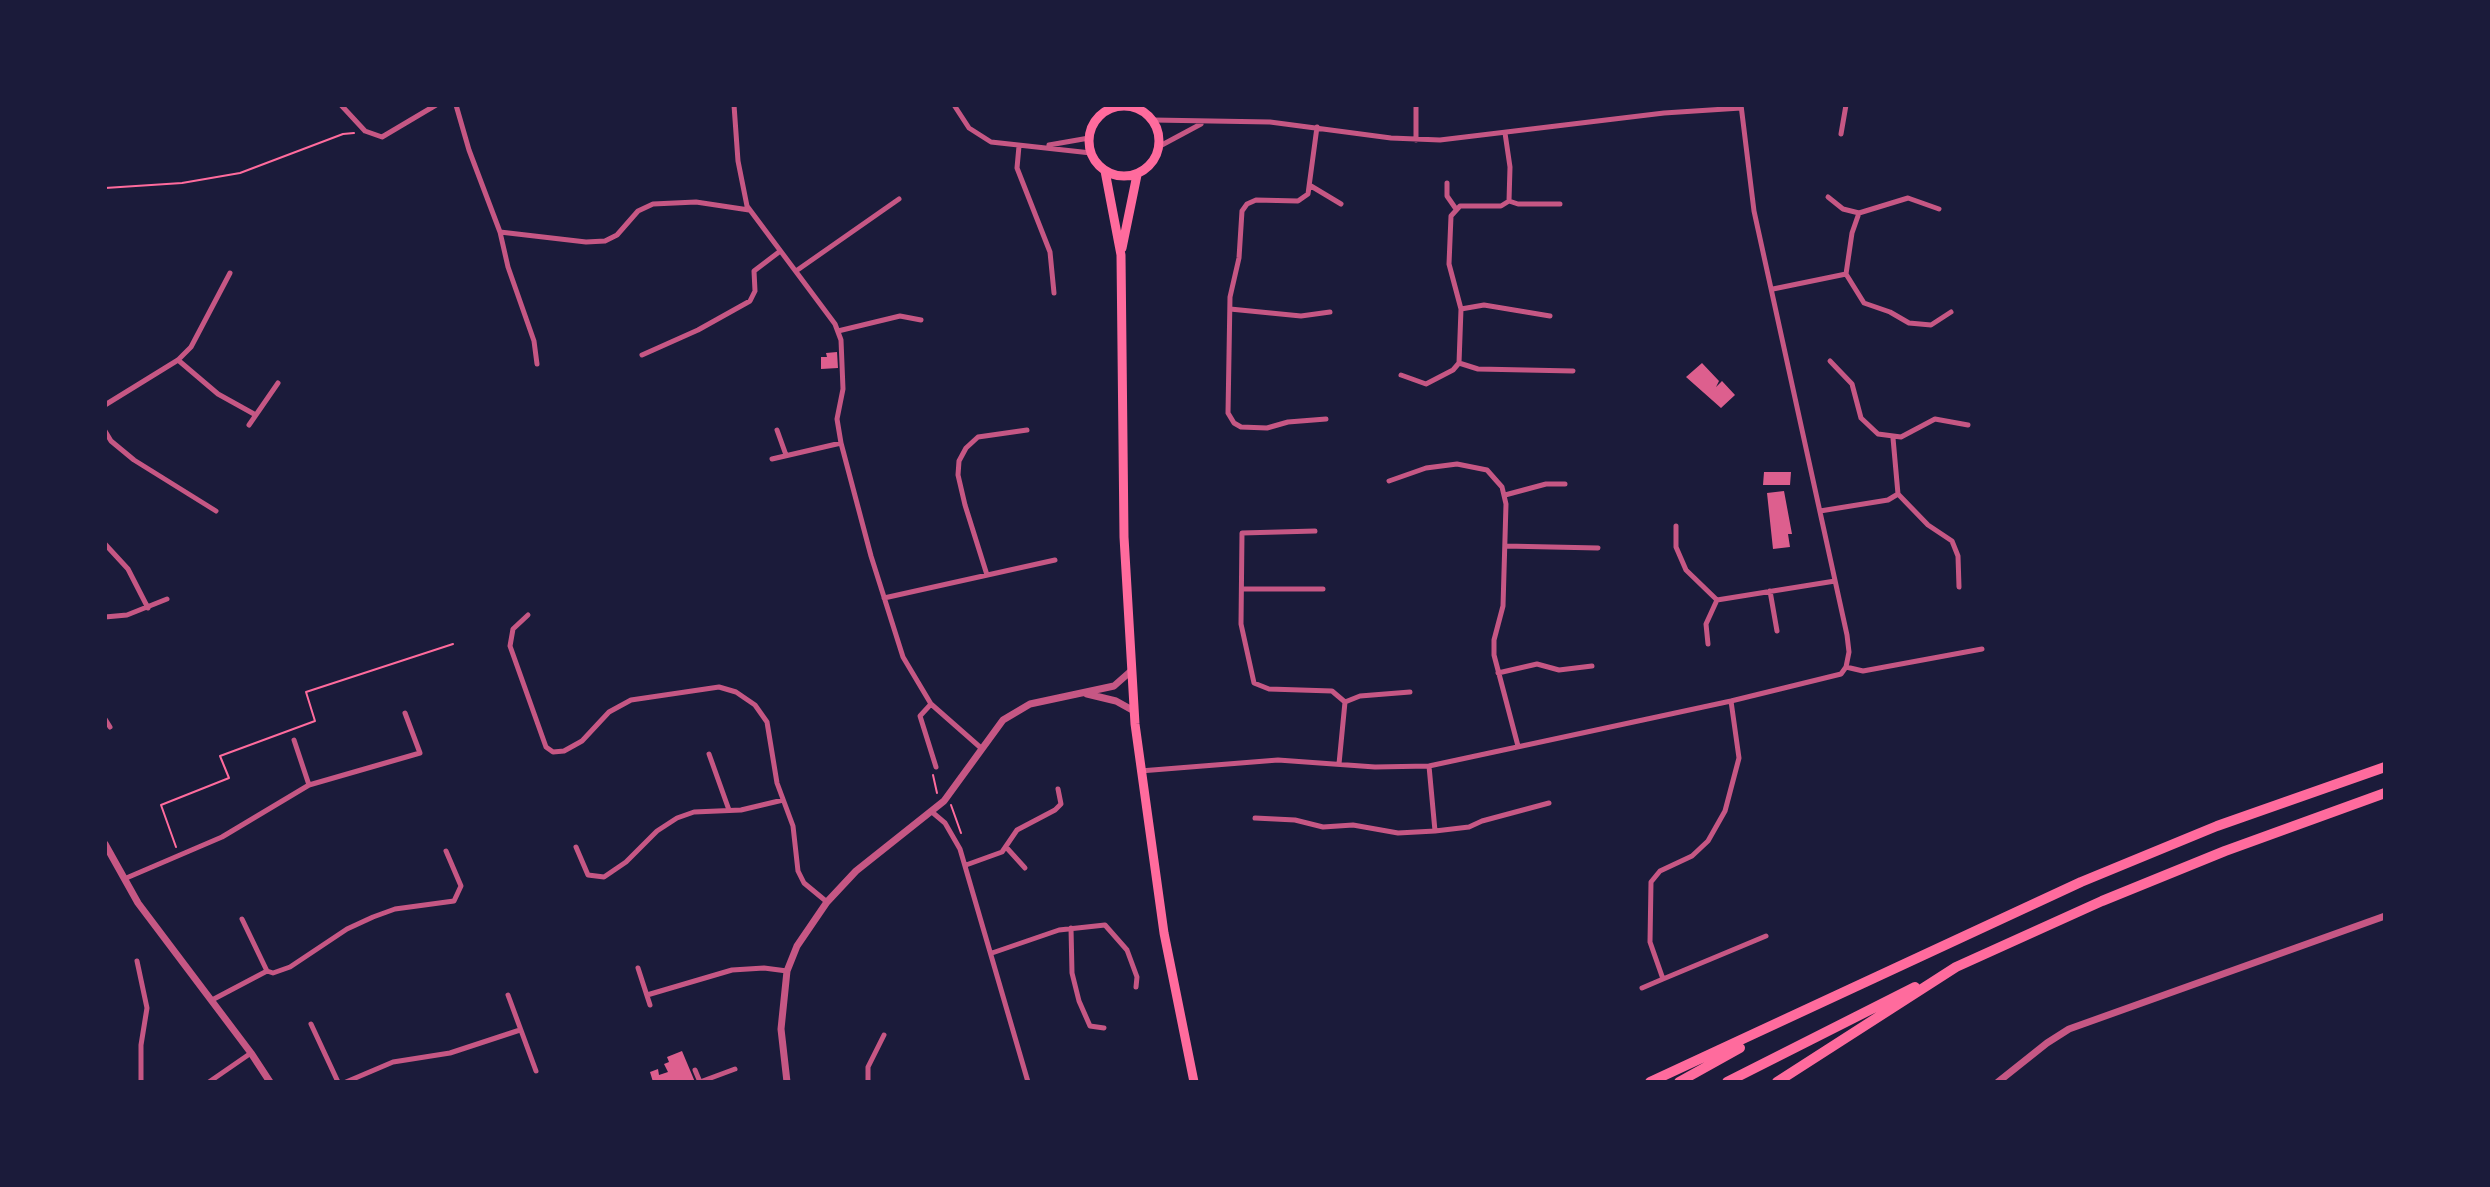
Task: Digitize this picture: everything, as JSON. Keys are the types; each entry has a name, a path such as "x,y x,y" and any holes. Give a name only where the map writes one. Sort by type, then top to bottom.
{"highway":[{"path":"1679,1082 1802,1014 1941,944 2217,826 2385,767"},
{"path":"1727,1082 1956,967 2102,901 2237,846 2385,793"},
{"path":"1777,1082 1956,967"},
{"path":"1650,1082 1802,1014"}],"main road":[{"path":"1129,106 1146,113 1153,120 1160,146 1152,164 1137,175 1115,176 1105,171 1091,153 1089,138 1101,110 1129,106"},
{"path":"1105,171 1121,255 1124,537 1134,711 1164,933 1194,1082"},
{"path":"1121,255 1137,175"}],"street":[{"path":"341,105 365,131 382,137 436,105"},
{"path":"456,105 469,150 500,232 508,267 534,341 537,364"},
{"path":"734,105 738,161 749,209 838,331 844,362 843,389 837,419 841,443 884,598 904,657 931,704 981,748"},
{"path":"954,105 963,121 975,133 991,142 1091,153"},
{"path":"1416,105 1416,140"},
{"path":"1663,105 1664,113"},
{"path":"1841,134 1846,105"},
{"path":"1140,771 1260,760 1375,767 1429,766 1834,678 1846,667 1849,652 1773,289 1754,211 1741,107 1416,140 1270,122 1204,123 1153,120"},
{"path":"1160,146 1204,123"},
{"path":"1317,127 1311,186 1302,199 1256,200 1244,208 1230,309 1228,413 1234,423 1241,427 1267,428 1287,422 1326,419"},
{"path":"1401,376 1426,384 1453,370 1459,363 1461,309 1449,264 1450,221 1456,209 1464,205 1501,206 1509,201 1511,190 1505,133"},
{"path":"1042,146 1089,138"},
{"path":"1018,146 1017,168 1050,252 1054,293"},
{"path":"1447,183 1447,196 1456,209"},
{"path":"1311,186 1340,204"},
{"path":"1828,197 1843,209 1859,213 1908,198 1939,209"},
{"path":"796,271 899,199"},
{"path":"1509,201 1518,204 1560,204"},
{"path":"500,232 586,242 604,241 617,235 638,211 653,204 696,202 749,209"},
{"path":"1859,213 1852,233 1846,274 1864,303 1909,323 1931,325 1951,312"},
{"path":"642,355 698,330 750,301 755,291 754,271 779,252"},
{"path":"105,405 178,360 204,326 230,273"},
{"path":"1773,289 1846,274"},
{"path":"1461,309 1484,305 1550,316"},
{"path":"1230,309 1301,316 1330,312"},
{"path":"838,331 900,316 921,320"},
{"path":"178,360 218,394 254,414"},
{"path":"1829,361 1852,384 1857,411 1865,425 1878,434 1893,438 1909,435 1936,419 1968,425"},
{"path":"1459,363 1478,369 1573,371"},
{"path":"249,425 254,414 278,383"},
{"path":"777,430 786,455"},
{"path":"987,575 962,493 959,461 966,447 978,437 1027,430"},
{"path":"105,431 111,441 134,460 216,510"},
{"path":"1893,438 1898,494 1928,525 1952,541 1958,556 1959,587"},
{"path":"772,459 841,443"},
{"path":"1389,481 1426,468 1457,464 1487,470 1498,481 1505,495 1503,606 1494,640 1499,673 1518,746"},
{"path":"1505,495 1546,484 1565,484"},
{"path":"1820,511 1888,500 1898,494"},
{"path":"1676,526 1676,547 1686,570 1717,600"},
{"path":"1315,531 1242,533 1241,624 1254,683 1269,689 1332,691 1345,702"},
{"path":"105,544 128,569 148,608"},
{"path":"1505,546 1598,548"},
{"path":"884,598 1055,560"},
{"path":"1717,600 1835,581"},
{"path":"1242,589 1323,589"},
{"path":"1770,591 1777,631"},
{"path":"105,617 118,617 167,599"},
{"path":"1708,644 1706,624 1717,600"},
{"path":"528,615 513,629 510,646 546,747 556,753 571,748 589,735 609,712 631,700 728,689 750,700 767,722 783,800 793,826 798,870 804,883 827,902"},
{"path":"1846,667 1863,671 1982,649"},
{"path":"1499,673 1537,664 1559,670 1592,666"},
{"path":"787,1082 781,1029 787,971 797,946 827,902 876,854 932,812 994,729 1015,712 1049,699 1086,694 1114,686 1131,671"},
{"path":"1345,702 1360,696 1410,692"},
{"path":"1086,694 1116,701 1134,711"},
{"path":"1663,979 1650,942 1650,886 1660,871 1692,856 1719,825 1739,758 1731,701"},
{"path":"1339,764 1345,702"},
{"path":"931,704 920,716 936,767"},
{"path":"124,879 222,837 309,785 420,753 405,713"},
{"path":"105,719 110,727"},
{"path":"294,740 309,785"},
{"path":"709,754 729,810"},
{"path":"1429,766 1435,831"},
{"path":"1058,789 1061,804"},
{"path":"576,847 589,875 604,877 677,818 694,812 729,810 783,800"},
{"path":"1255,818 1295,820 1323,827 1353,825 1398,833 1469,827 1549,803"},
{"path":"966,865 993,856 1006,847 1017,830 1061,804 1070,807"},
{"path":"932,812 952,833 966,865 1028,1082"},
{"path":"105,844 124,879 173,951 212,1000 270,1082"},
{"path":"1006,847 1025,868"},
{"path":"242,919 267,971 273,973 290,967 347,929 373,917 395,909 454,901 461,886 446,851"},
{"path":"1998,1082 2069,1029 2385,916"},
{"path":"992,953 1070,928 1100,924 1111,928 1127,950 1137,977 1136,988"},
{"path":"1070,928 1072,973 1079,1002 1090,1026 1104,1028"},
{"path":"1642,988 1766,936"},
{"path":"137,961 147,1008 141,1045 141,1082"},
{"path":"638,968 650,1005"},
{"path":"647,995 732,970 764,968 787,971"},
{"path":"212,1000 267,971"},
{"path":"508,995 536,1071"},
{"path":"312,1024 338,1082"},
{"path":"346,1082 393,1062 450,1053 520,1030"},
{"path":"868,1082 868,1067 884,1035"},
{"path":"209,1082 251,1053"},
{"path":"695,1070 700,1082 735,1069"}],"path":[{"path":"105,188 182,183 240,173 343,134 365,131"},
{"path":"180,856 161,804 229,778 220,755 315,721 306,692 453,644"}],"building":[{"path":"837,352 838,368 821,369 821,357 827,357 826,353"},
{"path":"1702,363 1719,381 1716,387 1722,381 1735,395 1721,408 1686,377"},
{"path":"1764,472 1791,472 1790,485 1763,485"},
{"path":"1784,491 1792,534 1788,534 1790,547 1773,549 1767,493"},
{"path":"682,1051 695,1082 653,1082 650,1072 658,1069 659,1075 668,1072 664,1064 669,1062 667,1057"}]}
